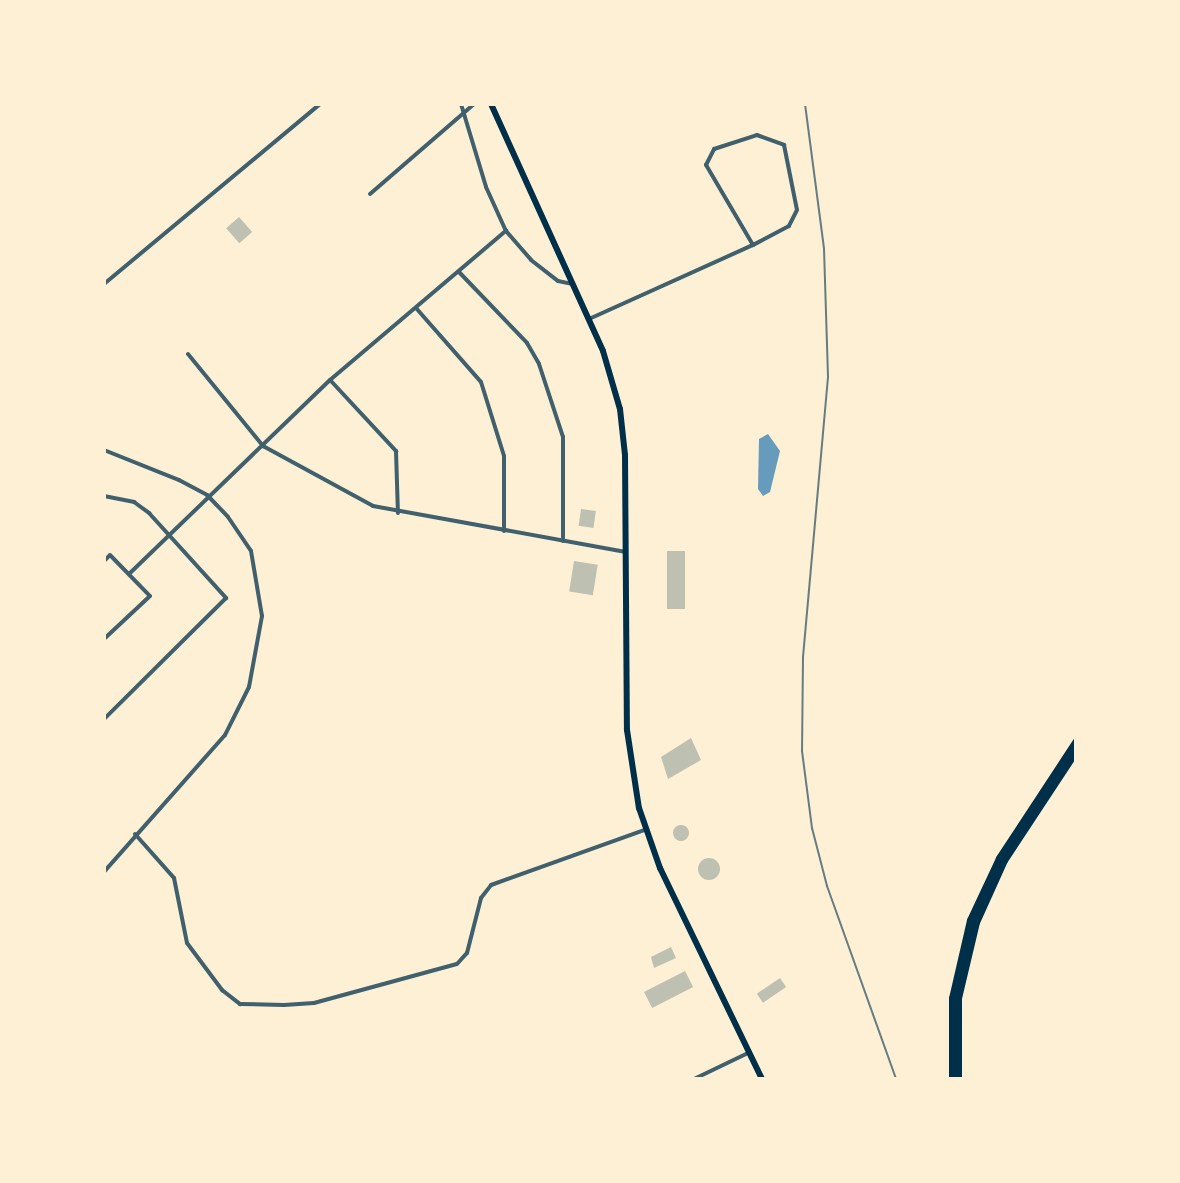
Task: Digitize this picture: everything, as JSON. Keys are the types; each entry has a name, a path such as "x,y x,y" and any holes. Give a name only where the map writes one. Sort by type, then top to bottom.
{"highway":[{"path":"955,1079 952,998 970,920 999,858 1076,741"},
{"path":"955,1079 958,998 976,922 1004,860 1076,751"}],"main road":[{"path":"491,104 589,319 620,409 626,552 628,749 645,830 762,1079"}],"street":[{"path":"104,284 320,104"},
{"path":"461,104 486,187 506,231 540,267 558,281 573,284"},
{"path":"370,194 474,104"},
{"path":"589,319 753,245 789,226 797,210 784,145 757,135 714,149 706,165 753,245"},
{"path":"129,574 207,495 263,446 330,380 506,231"},
{"path":"459,272 527,343 539,364 563,437 563,541"},
{"path":"416,308 481,382 504,456 504,531"},
{"path":"188,354 263,446 330,485 398,513 626,552"},
{"path":"330,380 396,451 398,513"},
{"path":"104,450 207,495 240,533 257,571 262,616 256,663 236,717 210,757 135,834 104,872"},
{"path":"104,496 134,502 171,534 226,598 104,719"},
{"path":"104,561 110,555 150,596 104,639"},
{"path":"135,834 174,878 187,943 212,979 240,1004 284,1005 314,1003 457,964 467,953 481,898 491,885 645,830"},
{"path":"694,1079 751,1052"}],"water":[{"path":"768,434 780,451 770,492 763,496 758,489 759,439"}],"building":[{"path":"239,217 252,232 239,243 226,228"},
{"path":"581,509 596,511 593,528 579,526"},
{"path":"667,551 685,551 685,609 667,609"},
{"path":"574,561 598,565 593,595 569,592"},
{"path":"691,738 701,760 668,779 661,757"},
{"path":"681,825 689,833 681,841 673,833"},
{"path":"709,858 717,861 720,869 717,877 709,880 701,877 698,869 701,861"},
{"path":"671,947 676,958 654,968 651,957"},
{"path":"685,971 693,987 652,1008 644,992"},
{"path":"780,978 786,987 763,1003 757,994"}],"railway":[{"path":"805,104 824,249 828,377 803,658 802,751 812,828 827,886 896,1079"}]}
